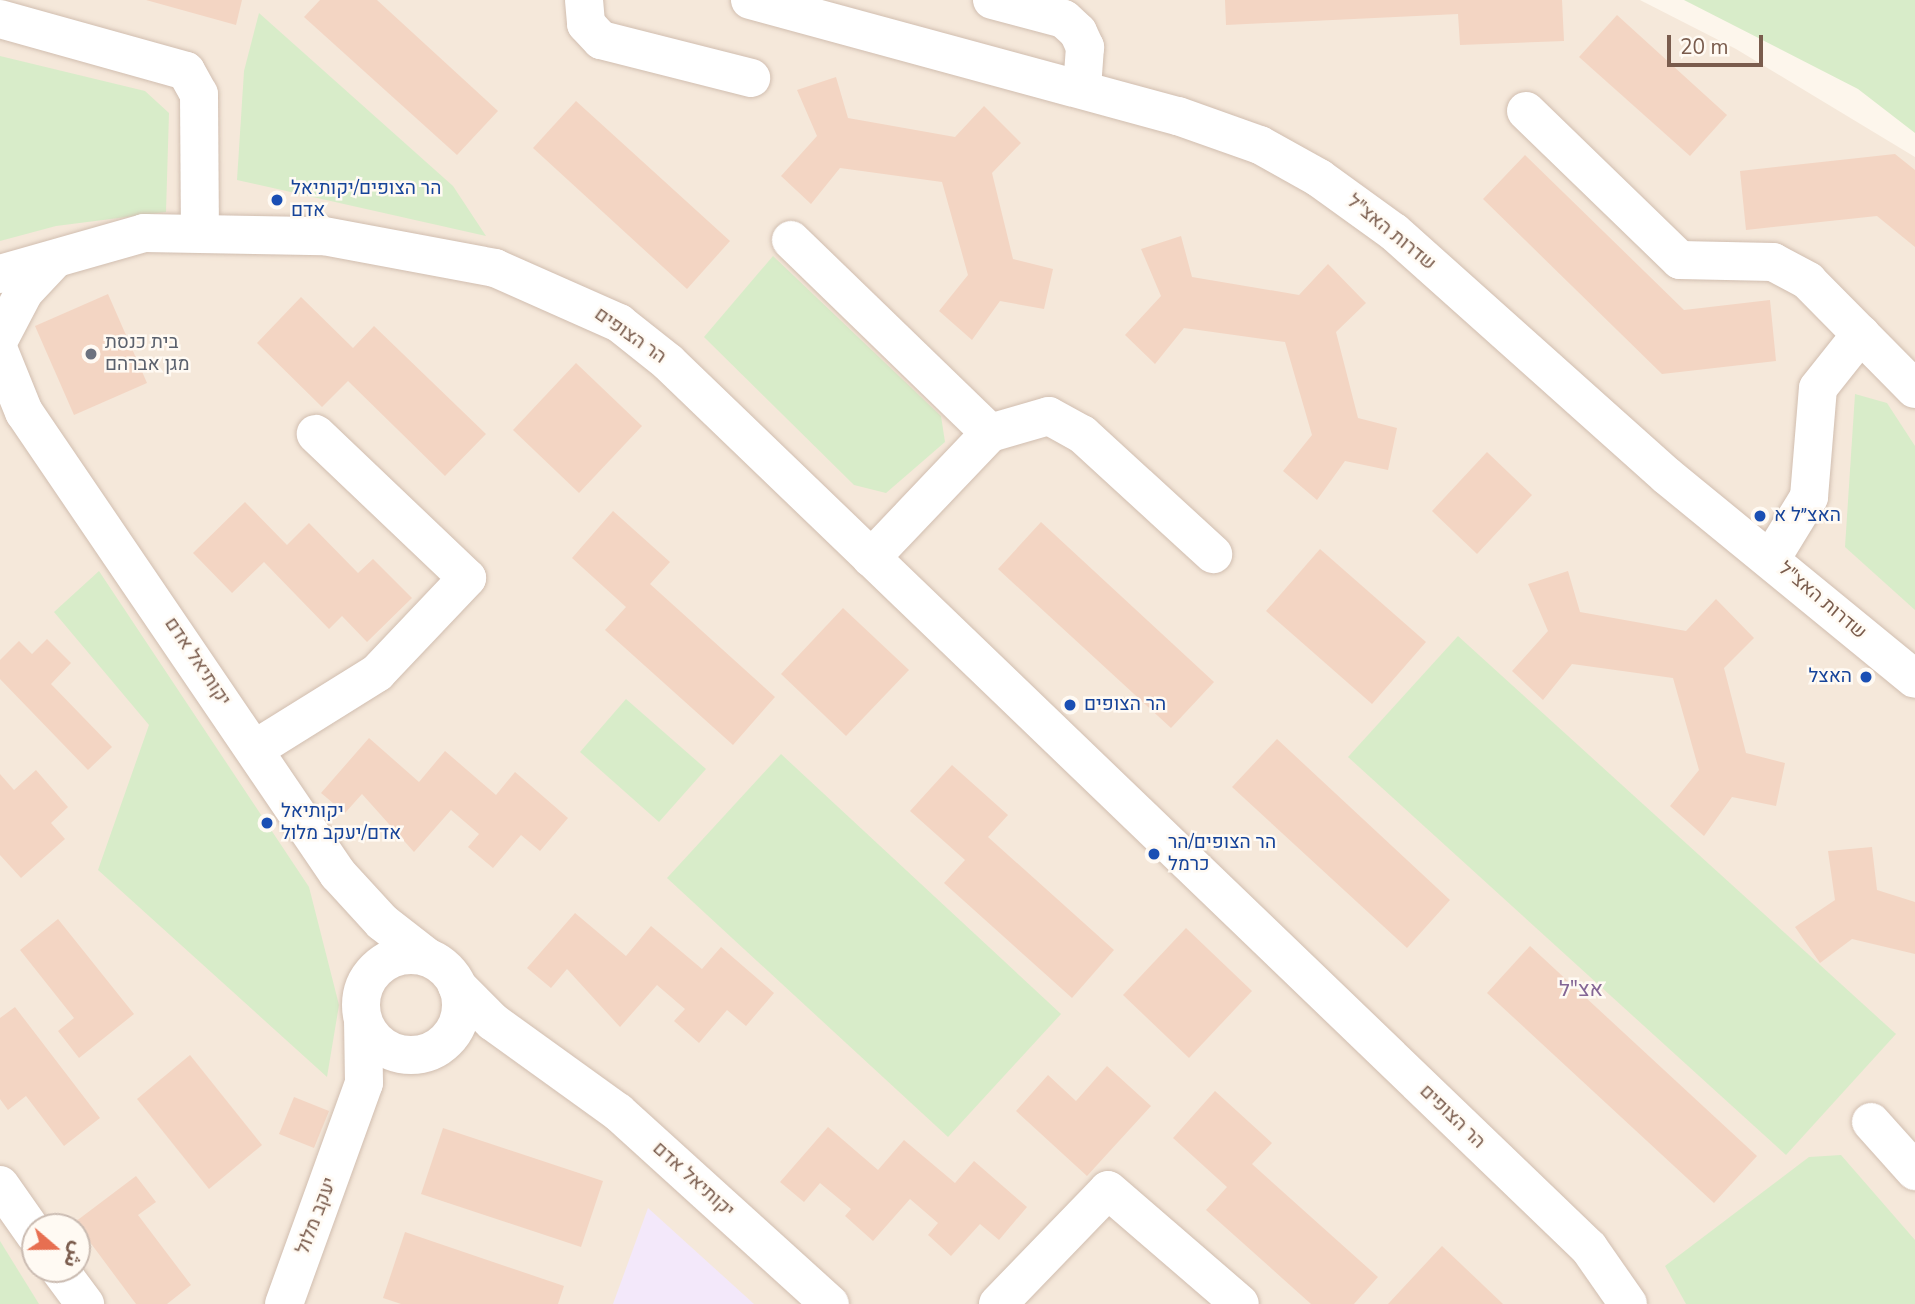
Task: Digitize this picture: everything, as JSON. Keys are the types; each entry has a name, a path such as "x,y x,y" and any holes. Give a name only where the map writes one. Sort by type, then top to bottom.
{"street":[{"path":"584,0 586,24 601,40 751,78"},
{"name":"שדרות האצ\"ל","path":"750,0 1082,88 1259,145 1319,178 1394,232 1667,476 1915,679"},
{"path":"992,0 1065,19 1078,32 1085,47 1082,88"},
{"path":"0,19 186,71 199,94 200,232"},
{"path":"1526,111 1680,260 1773,262 1808,282 1915,388"},
{"name":"הר הצופים","path":"0,274 59,255 144,233 324,236 495,268 561,292 619,323 668,362 1589,1248 1628,1304"},
{"path":"791,240 990,433"},
{"path":"0,338 29,285 59,255"},
{"path":"1771,559 1810,497 1818,388 1861,334"},
{"name":"יקותיאל אדם","path":"0,353 24,412 338,874 382,922 427,957"},
{"name":"יקותיאל אדם","path":"0,412 53,452"},
{"path":"871,558 990,433 1049,416 1082,434 1213,554"},
{"path":"255,749 377,673 467,578 316,434"},
{"name":"יקותיאל אדם","path":"338,874 362,935 363,1003"},
{"path":"427,957 457,986 457,1026 424,1053 384,1048 363,1003 388,960 427,957"},
{"name":"יקותיאל אדם","path":"457,986 493,1022 618,1112 830,1304"},
{"name":"יעקב מלול","path":"284,1304 351,1128 368,1052 363,1003"},
{"name":"יקותיאל אדם","path":"424,1053 494,1045 550,1062"},
{"name":"יעקב מלול","path":"351,1128 424,1053"},
{"path":"1871,1122 1915,1171"},
{"path":"0,1185 21,1215"},
{"path":"999,1304 1108,1190 1240,1304"},
{"path":"69,1283 85,1304"}],"shaded area":[{"path":"0,0 1640,0 1736,49 1915,157 1915,1304 0,1304"},
{"path":"648,1208 754,1304 613,1304"}],"green space":[{"path":"1684,0 1915,0 1915,133 1858,89"},
{"path":"259,13 453,186 486,236 237,180 244,71"},
{"path":"0,56 145,91 169,113 166,212 56,226 0,241"},
{"path":"773,256 941,416 945,442 886,493 854,485 704,337"},
{"path":"1855,394 1887,403 1915,446 1915,610 1845,547"},
{"path":"99,571 309,887 339,1005 327,1077 98,870 149,725 54,612"},
{"path":"1458,636 1896,1034 1786,1155 1348,757"},
{"path":"626,699 706,769 659,822 580,752"},
{"path":"781,754 1061,1014 948,1137 667,878"},
{"path":"1841,1155 1915,1240 1915,1304 1686,1304 1665,1266 1809,1157"},
{"path":"0,1241 21,1275 21,1283 26,1283 39,1304 0,1304"}],"building":[{"path":"146,0 242,0 236,25"},
{"path":"320,0 377,0 498,111 457,155 304,17"},
{"path":"1225,0 1562,0 1564,41 1460,45 1458,14 1226,25"},
{"path":"1617,15 1727,115 1690,156 1579,57"},
{"path":"836,77 848,118 955,137 984,106 1021,143 992,173 1013,259 1053,269 1044,309 1000,301 972,340 939,311 968,275 942,182 840,168 811,204 781,176 817,136 797,90"},
{"path":"576,101 730,241 687,289 533,148"},
{"path":"1895,154 1915,170 1915,247 1877,216 1746,230 1740,171"},
{"path":"1525,155 1684,310 1770,300 1776,361 1662,374 1483,199"},
{"path":"1181,236 1192,277 1299,295 1328,264 1366,303 1336,332 1358,418 1397,428 1388,470 1345,461 1317,500 1283,471 1312,435 1285,342 1184,328 1155,364 1125,335 1161,296 1141,249"},
{"name":"בית כנסת מגן אברהם","path":"108,294 147,383 74,415 35,326"},
{"path":"301,297 353,348 374,326 486,434 445,476 348,381 322,407 257,343"},
{"path":"576,363 642,426 579,493 513,430"},
{"path":"1487,452 1532,495 1477,554 1432,511"},
{"path":"245,502 287,545 309,523 358,573 373,559 412,598 367,642 342,616 329,629 264,562 232,593 193,553"},
{"path":"613,511 670,562 650,584 775,697 733,745 605,630 626,607 572,558"},
{"path":"1041,522 1214,682 1171,728 998,569"},
{"path":"1320,549 1426,642 1372,704 1266,611"},
{"path":"1568,571 1580,612 1686,631 1716,599 1754,638 1724,668 1746,753 1785,763 1776,806 1732,797 1704,836 1670,806 1699,770 1673,678 1572,664 1543,700 1512,671 1548,631 1528,584"},
{"path":"843,608 909,670 846,736 781,674"},
{"path":"47,639 71,663 51,684 112,747 88,770 0,679 0,660 19,641 32,654"},
{"path":"369,738 419,782 445,751 496,795 515,772 568,818 540,851 521,835 493,868 468,847 479,834 451,810 414,852 362,794 345,813 321,793"},
{"path":"1277,739 1450,900 1407,948 1232,787"},
{"path":"952,765 1008,815 988,837 1114,950 1072,998 944,883 965,860 910,811"},
{"path":"36,770 68,807 51,823 65,839 21,878 0,855 0,774 14,790"},
{"path":"1872,847 1877,890 1915,902 1915,954 1852,939 1820,963 1795,927 1835,900 1828,851"},
{"path":"575,913 626,956 651,926 702,969 721,947 774,993 746,1026 727,1010 699,1043 674,1021 685,1009 657,985 620,1027 567,969 551,988 527,968"},
{"path":"58,919 134,1014 79,1058 58,1031 74,1018 20,950"},
{"path":"1186,928 1252,991 1189,1058 1123,995"},
{"path":"1530,946 1757,1156 1714,1203 1487,993"},
{"path":"15,1007 100,1118 64,1146 26,1096 8,1110 0,1099 0,1018"},
{"path":"190,1055 262,1145 209,1189 137,1099"},
{"path":"1107,1066 1151,1106 1087,1176 1016,1111 1048,1075 1076,1101"},
{"path":"1215,1091 1272,1143 1252,1164 1378,1277 1354,1304 1311,1304 1206,1210 1227,1187 1173,1138"},
{"path":"294,1097 329,1111 314,1148 279,1134"},
{"path":"828,1127 878,1170 904,1140 955,1183 974,1161 1027,1207 999,1240 980,1224 951,1256 928,1235 938,1223 910,1199 873,1241 845,1216 851,1209 820,1183 804,1202 780,1182"},
{"path":"443,1128 603,1181 581,1247 421,1194"},
{"path":"136,1176 156,1202 138,1215 191,1285 167,1304 136,1304 91,1244 91,1213 87,1213"},
{"path":"405,1232 564,1286 558,1304 401,1304 383,1298"},
{"path":"1442,1246 1503,1304 1388,1304"}],"place":[{"name":"הר הצופים/יקותיאל אדם","path":"277,200"},
{"name":"בית כנסת מגן אברהם","path":"91,354"},
{"name":"האצ״ל א","path":"1760,516"},
{"name":"האצל","path":"1866,677"},
{"name":"הר הצופים","path":"1070,705"},
{"name":"יקותיאל אדם/יעקב מלול","path":"267,823"},
{"name":"הר הצופים/הר כרמל","path":"1154,854"}],"district":[{"name":"אצ\"ל","path":"1581,989"}]}
